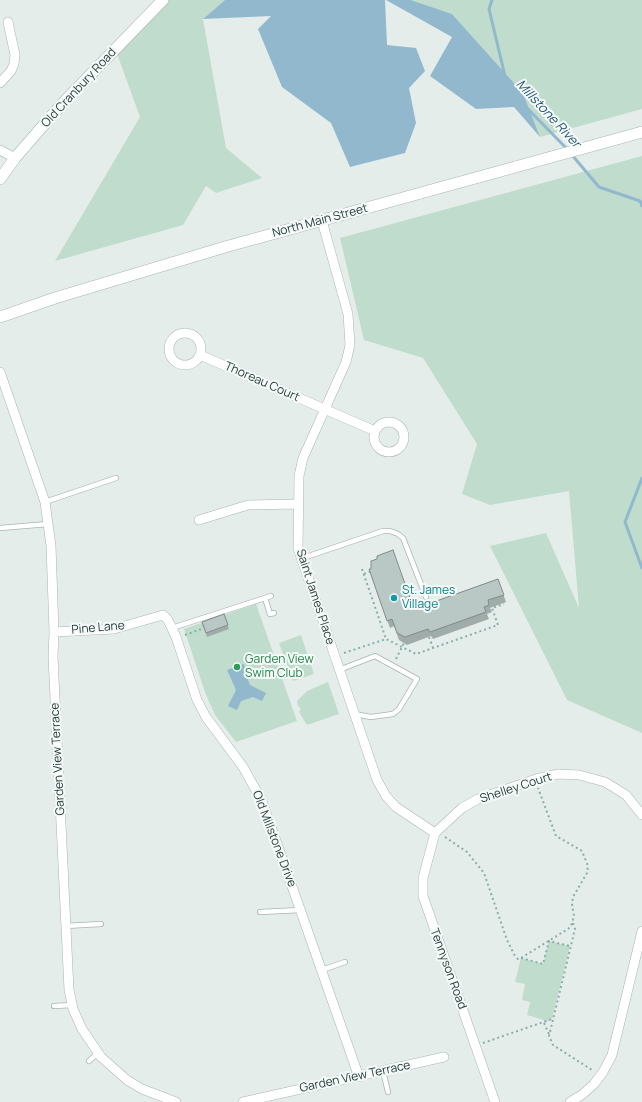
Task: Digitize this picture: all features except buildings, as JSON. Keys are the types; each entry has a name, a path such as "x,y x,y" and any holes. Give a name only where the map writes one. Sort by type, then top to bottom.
{"street":[{"name":"Old Cranbury Road","path":"0,179 15,158 61,105 163,0"},
{"path":"0,83 11,72 14,64 15,55 8,22"},
{"name":"North Main Street","path":"0,317 55,298 225,247 642,132"},
{"path":"0,150 15,158"},
{"name":"Saint James Place","path":"322,221 348,314 350,345 346,362 303,458 299,476 298,504 298,548 300,559 378,780 386,796 396,807 435,833"},
{"name":"Thoreau Court","path":"200,354 375,432"},
{"name":"Garden View Terrace","path":"0,372 45,502 48,524 54,632 53,657 65,926 68,978 73,1005 82,1029 98,1053 127,1080 142,1089 170,1101"},
{"path":"199,520 248,505 298,504"},
{"name":"Pine Lane","path":"54,632 130,626 163,615"},
{"name":"Old Millstone Drive","path":"163,615 172,628 200,706 206,717 243,767 262,801 359,1077"},
{"name":"Shelley Court","path":"435,833 462,808 478,799 536,779 558,774 579,775 606,782 626,795 642,815"},
{"name":"Tennyson Road","path":"435,833 423,878 423,896 495,1102"},
{"path":"570,1102 583,1094 594,1084 603,1072 612,1055 642,931"},
{"name":"Garden View Terrace","path":"243,1102 444,1058"}],"lane":[{"path":"45,502 116,478"},
{"path":"0,528 48,524"},
{"path":"300,559 383,531 390,531 398,534 406,543 426,597"},
{"path":"172,628 271,596"},
{"path":"264,598 270,614 274,613"},
{"path":"339,670 374,656 417,679 399,709 393,714 384,717 371,717 354,714"},
{"path":"260,912 301,910"},
{"path":"65,926 101,924"},
{"path":"322,970 346,962"},
{"path":"54,1006 73,1005"},
{"path":"89,1061 98,1053"},
{"path":"383,1071 388,1092"}],"path":[{"path":"362,569 386,639 416,654 498,625 492,608 504,604"},
{"path":"364,574 375,570"},
{"path":"185,635 204,628"},
{"path":"429,637 433,648"},
{"path":"344,653 386,639"},
{"path":"393,666 404,643"},
{"path":"538,787 556,836 564,842 578,848 585,856 587,873 573,897 573,922 575,929 549,1036"},
{"path":"445,837 467,852 484,873 507,940 518,959 521,958 543,964 549,941"},
{"path":"521,958 568,930 573,922"},
{"path":"549,941 570,946"},
{"path":"483,1043 552,1019"},
{"path":"544,1023 553,1045 592,1070"}],"green space":[{"path":"169,0 225,0 203,19 226,148 262,178 216,193 206,186 183,225 55,261 140,117 116,51"},
{"path":"411,0 642,0 642,109 540,137 523,93 452,14"},
{"path":"642,156 642,733 567,700 490,546 546,533 579,608 569,491 490,505 462,494 477,444 423,358 364,340 340,238"},
{"name":"Garden View Swim Club","path":"256,604 297,721 236,742 215,715 206,695 184,629"},
{"path":"301,635 314,674 293,681 279,643"},
{"path":"328,682 339,714 307,725 299,712 301,709 298,706 297,701 307,691"},
{"path":"549,941 570,946 552,1019 544,1023 544,1020 527,1015 530,1002 522,1000 525,984 515,982 521,958 543,964"}],"water":[{"path":"225,0 385,0 387,45 416,48 425,71 409,88 416,123 405,153 350,167 331,123 282,87 258,29 271,16 203,19"},
{"path":"386,0 411,0 452,14 523,93 540,137 514,107 476,109 430,76 452,37"},
{"path":"244,664 244,669 250,685 266,693 262,701 253,697 241,701 237,710 228,706 236,690 227,670"}],"waterway":[{"name":"Millstone River","path":"492,0 489,9 505,76"},
{"name":"Millstone River","path":"528,109 568,150"},
{"name":"Millstone River","path":"572,155 599,187 640,201 642,206"},
{"name":"Millstone River","path":"642,478 625,522 642,568"}],"place":[{"name":"St. James Village","path":"394,598"},
{"name":"Garden View Swim Club","path":"237,667"}]}
